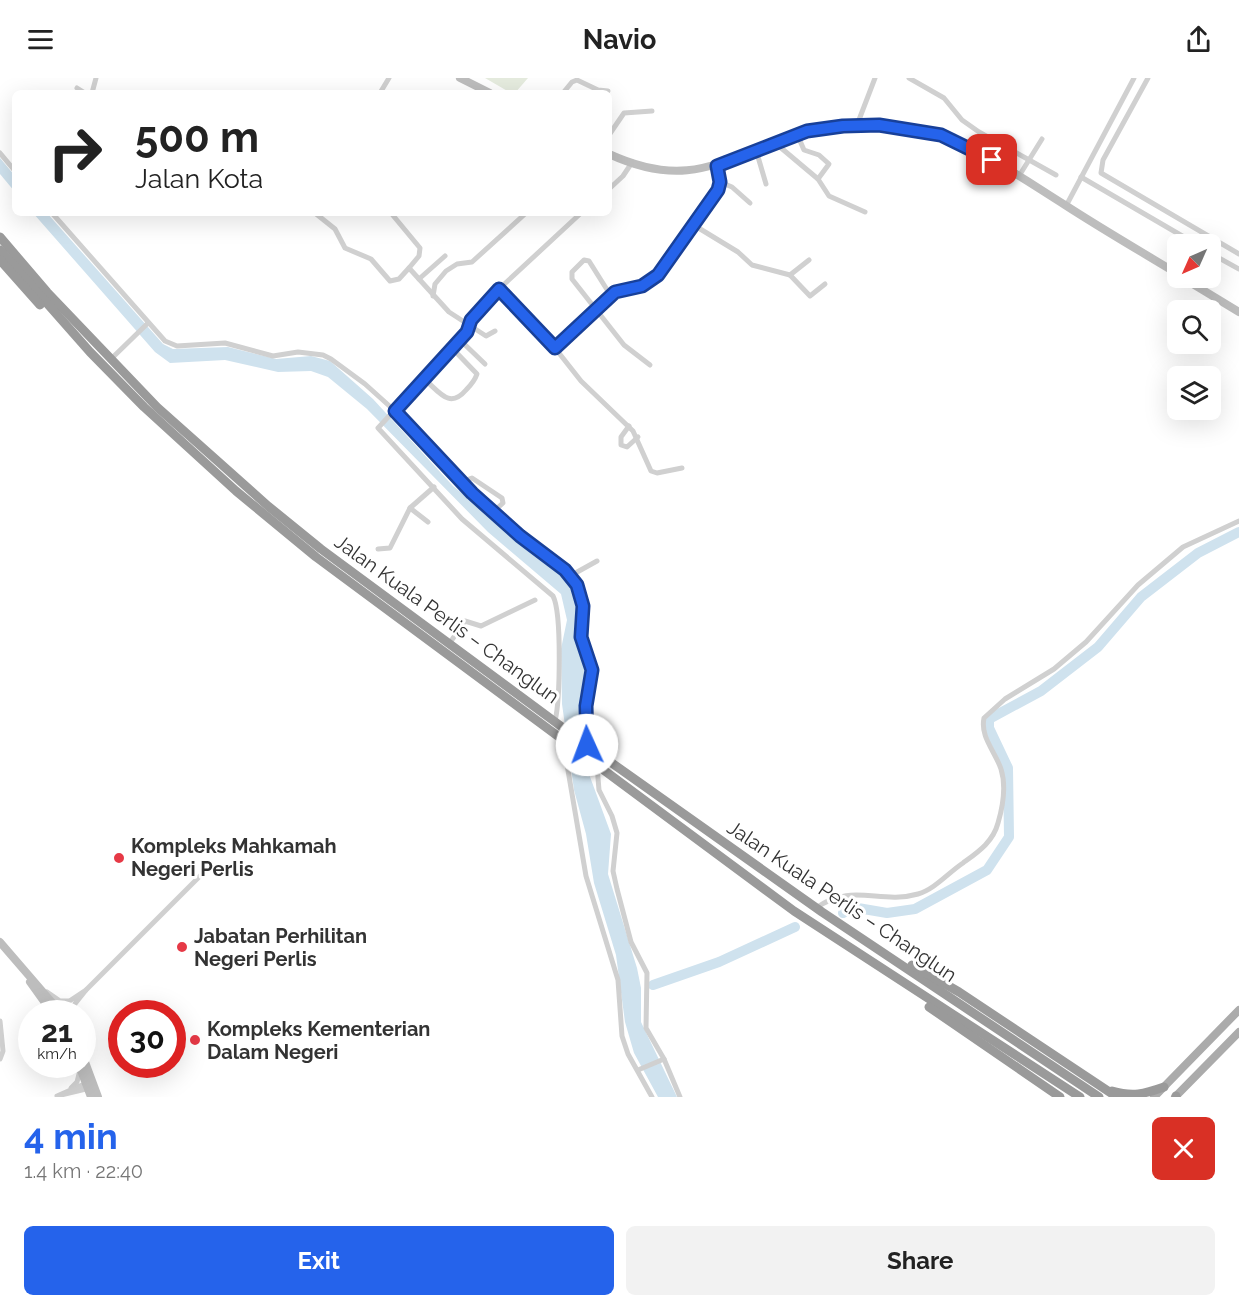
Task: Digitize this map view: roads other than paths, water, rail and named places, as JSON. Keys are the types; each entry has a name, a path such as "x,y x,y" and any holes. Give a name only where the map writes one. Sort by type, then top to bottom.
{"highway":[{"name":"Jalan Kuala Perlis – Changlun","path":"0,237 111,360 176,425 281,517 557,723 823,913 1057,1069 1100,1092"},
{"name":"Jalan Kuala Perlis – Changlun","path":"0,250 90,351 197,457 276,525 596,766 807,920 1080,1097"},
{"path":"0,260 49,314 90,351"},
{"path":"840,924 959,992 1100,1092 1117,1097"},
{"path":"847,947 989,1050 1049,1097"},
{"path":"989,1050 1060,1097"},
{"path":"1100,1092 1128,1097 1164,1087"}],"main road":[{"path":"465,79 485,90"},
{"path":"612,155 631,164 671,171 717,166 774,142 819,129 856,125 893,125 941,135 1019,176 1167,267"},
{"path":"1199,288 1239,312"},
{"path":"0,942 48,1000"},
{"path":"18,963 49,1000"},
{"path":"1154,1097 1239,1010"},
{"path":"1176,1097 1239,1032"},
{"path":"86,1078 98,1097"},
{"path":"88,1078 91,1097"}],"street":[{"path":"856,125 875,78"},
{"path":"909,78 944,98 969,125 1056,175"},
{"path":"1066,206 1134,78"},
{"path":"1148,78 1103,160 1101,173 1239,254"},
{"path":"565,90 570,84 578,80 598,90"},
{"path":"612,131 624,113 652,111"},
{"path":"797,134 804,150 819,155 829,164 818,179"},
{"path":"1019,176 1042,139"},
{"path":"774,142 818,179 831,197 865,212"},
{"path":"756,150 766,184"},
{"path":"0,153 12,167"},
{"path":"612,186 631,164"},
{"path":"555,348 611,296 621,289 642,286 658,275 718,190 720,182 717,166"},
{"path":"1081,179 1178,234"},
{"path":"720,182 732,187 750,203"},
{"path":"55,216 147,324 165,341 177,346 225,343 273,356 298,352 323,355 360,380 493,512 570,576 582,600 581,637 592,670 586,706 586,744"},
{"path":"319,216 335,229 345,248 371,259 390,281 394,282 419,256 420,248 393,216"},
{"path":"433,296 435,284 446,271 457,264 472,262 523,216"},
{"path":"557,723 558,612 553,596 472,529 379,428 470,327 471,320 499,289 578,216"},
{"path":"692,224 738,252 752,266 790,275 810,296 825,284"},
{"path":"419,279 445,256"},
{"path":"1221,259 1239,269"},
{"path":"611,296 589,261 584,260 572,272 572,279 624,345 650,365"},
{"path":"790,275 809,260"},
{"path":"409,268 449,312 486,336 495,331"},
{"path":"499,289 555,348 581,381 629,426 638,438 651,471 657,473 682,468"},
{"path":"111,360 147,324"},
{"path":"459,339 485,364"},
{"path":"423,378 446,398 459,399 477,374 451,347"},
{"path":"629,426 621,437 621,445 627,447 638,438"},
{"path":"461,482 472,478 502,498 503,503 493,512"},
{"path":"378,549 387,550 393,544 410,508 434,487"},
{"path":"410,508 428,522"},
{"path":"823,913 842,895 915,895 932,887 980,850 995,833 1002,804 1002,773 984,734 984,718 1005,699 1054,669 1086,642 1138,585 1183,547 1239,520"},
{"path":"570,576 597,561"},
{"path":"449,644 465,621 481,626 535,600"},
{"path":"564,742 586,876 618,980 622,1036 652,1097"},
{"path":"596,766 599,790 617,832 613,871 617,889 631,942 646,973 646,1028 680,1097"},
{"path":"74,1000 201,876"},
{"path":"41,988 59,1000"},
{"path":"0,1022 3,1051 0,1059"},
{"path":"640,1069 662,1060"},
{"path":"71,1092 78,1078"},
{"path":"56,1097 90,1085"},
{"path":"71,1092 85,1097"}],"water":[{"path":"0,158 12,172 12,188 0,174"},
{"path":"36,216 50,216 163,344 173,349 228,347 276,359 311,356 330,361 373,399 453,486 565,576 573,589 577,607 579,653 587,667 589,681 583,696 582,725 589,774 611,834 608,874 637,968 641,988 641,1022 677,1097 658,1097 634,1053 625,1022 616,955 594,883 586,834 574,790 562,704 561,649 567,620 561,594 488,532 367,409 328,377 311,371 278,372 225,360 170,363 155,352"}],"waterway":[{"path":"843,913 852,907 887,913 915,909 987,870 1009,837 1008,768 989,728 989,719 1041,691 1098,647 1141,597 1198,553 1239,532"},
{"path":"653,985 719,962 795,927"}],"place":[{"name":"Kompleks Mahkamah Negeri Perlis","path":"119,858"},
{"name":"Jabatan Perhilitan Negeri Perlis","path":"182,947"},
{"name":"Kompleks Kementerian Dalam Negeri","path":"195,1040"}]}
